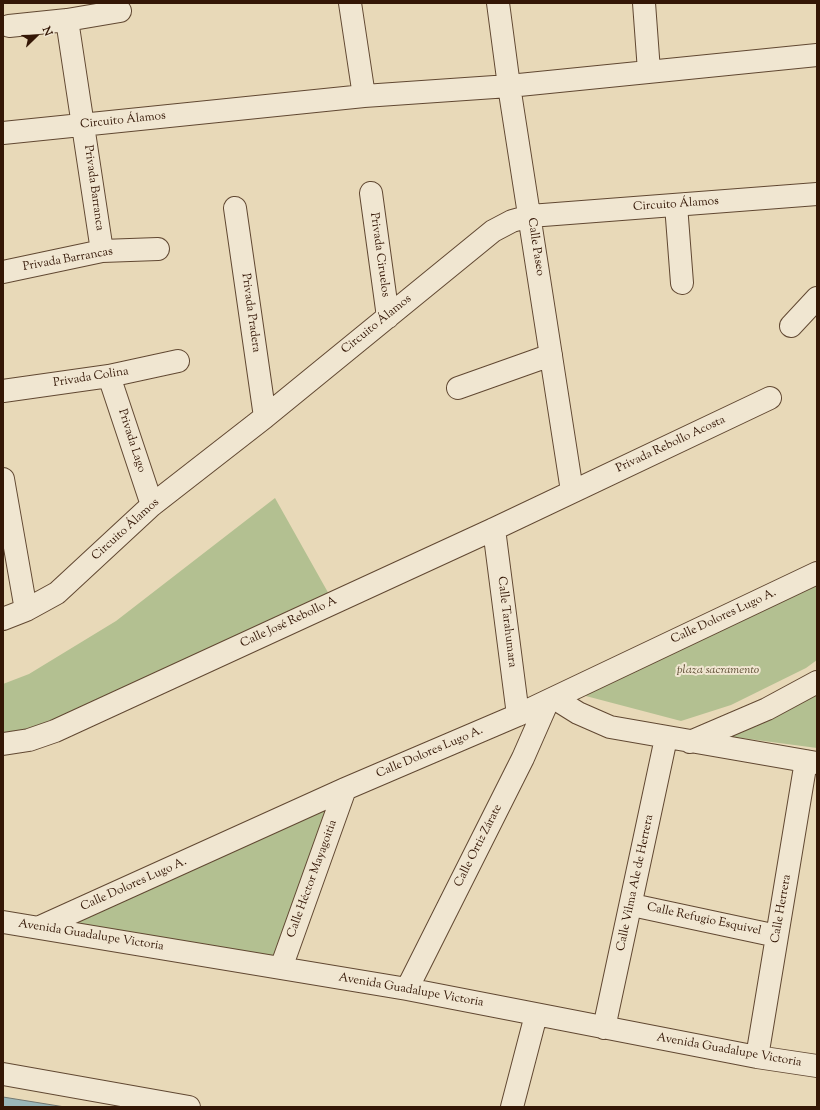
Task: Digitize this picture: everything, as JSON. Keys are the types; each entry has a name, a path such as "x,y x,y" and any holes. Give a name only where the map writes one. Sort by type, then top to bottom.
{"street":[{"path":"350,3 364,96"},
{"name":"Calle Paseo","path":"498,3 509,86 572,491"},
{"path":"644,3 649,71"},
{"path":"9,26 67,20 120,11"},
{"name":"Privada Barranca","path":"67,20 102,251"},
{"name":"Circuito Álamos","path":"3,133 364,96 509,86 817,54"},
{"name":"Privada Ciruelos","path":"371,193 388,317"},
{"name":"Circuito Álamos","path":"3,618 26,610 57,592 152,505 265,417 493,231 512,221 530,216 817,194"},
{"path":"676,205 682,283"},
{"name":"Privada Pradera","path":"235,208 265,417"},
{"name":"Privada Barrancas","path":"3,272 102,251 158,249"},
{"path":"792,326 817,298"},
{"path":"458,388 551,355"},
{"name":"Privada Colina","path":"3,391 110,376 178,361"},
{"name":"Privada Lago","path":"110,376 152,505"},
{"name":"Privada Rebollo Acosta","path":"572,491 770,398"},
{"path":"3,479 26,610"},
{"name":"Calle José Rebollo A","path":"3,744 29,740 55,731 494,529 572,491"},
{"name":"Calle Tarahumara","path":"494,529 518,715"},
{"name":"Calle Dolores Lugo A.","path":"40,927 345,789 518,715 817,573"},
{"path":"690,742 767,709 817,682"},
{"path":"551,699 610,727 666,738 812,762"},
{"name":"Calle Ortiz Zárate","path":"407,989 551,699"},
{"name":"Calle Vilma Ale de Herrera","path":"604,1028 632,905 666,738"},
{"name":"Calle Herrera","path":"757,1057 777,936 812,762"},
{"name":"Calle Héctor Mayagoitia","path":"281,968 345,789"},
{"name":"Calle Refugio Esquivel","path":"632,905 777,936"},
{"name":"Avenida Guadalupe Victoria","path":"3,922 407,989 757,1057 817,1066"},
{"path":"512,1107 536,1015"},
{"path":"3,1074 189,1107"}],"green space":[{"path":"275,498 330,596 57,723 3,734 3,684 29,674 116,621"},
{"name":"plaza sacramento","path":"817,584 817,660 806,668 731,705 681,721 582,695"},
{"path":"817,688 817,748 726,736"},
{"path":"342,792 280,967 41,927"}],"water":[{"path":"3,1097 65,1107 3,1107"}]}
